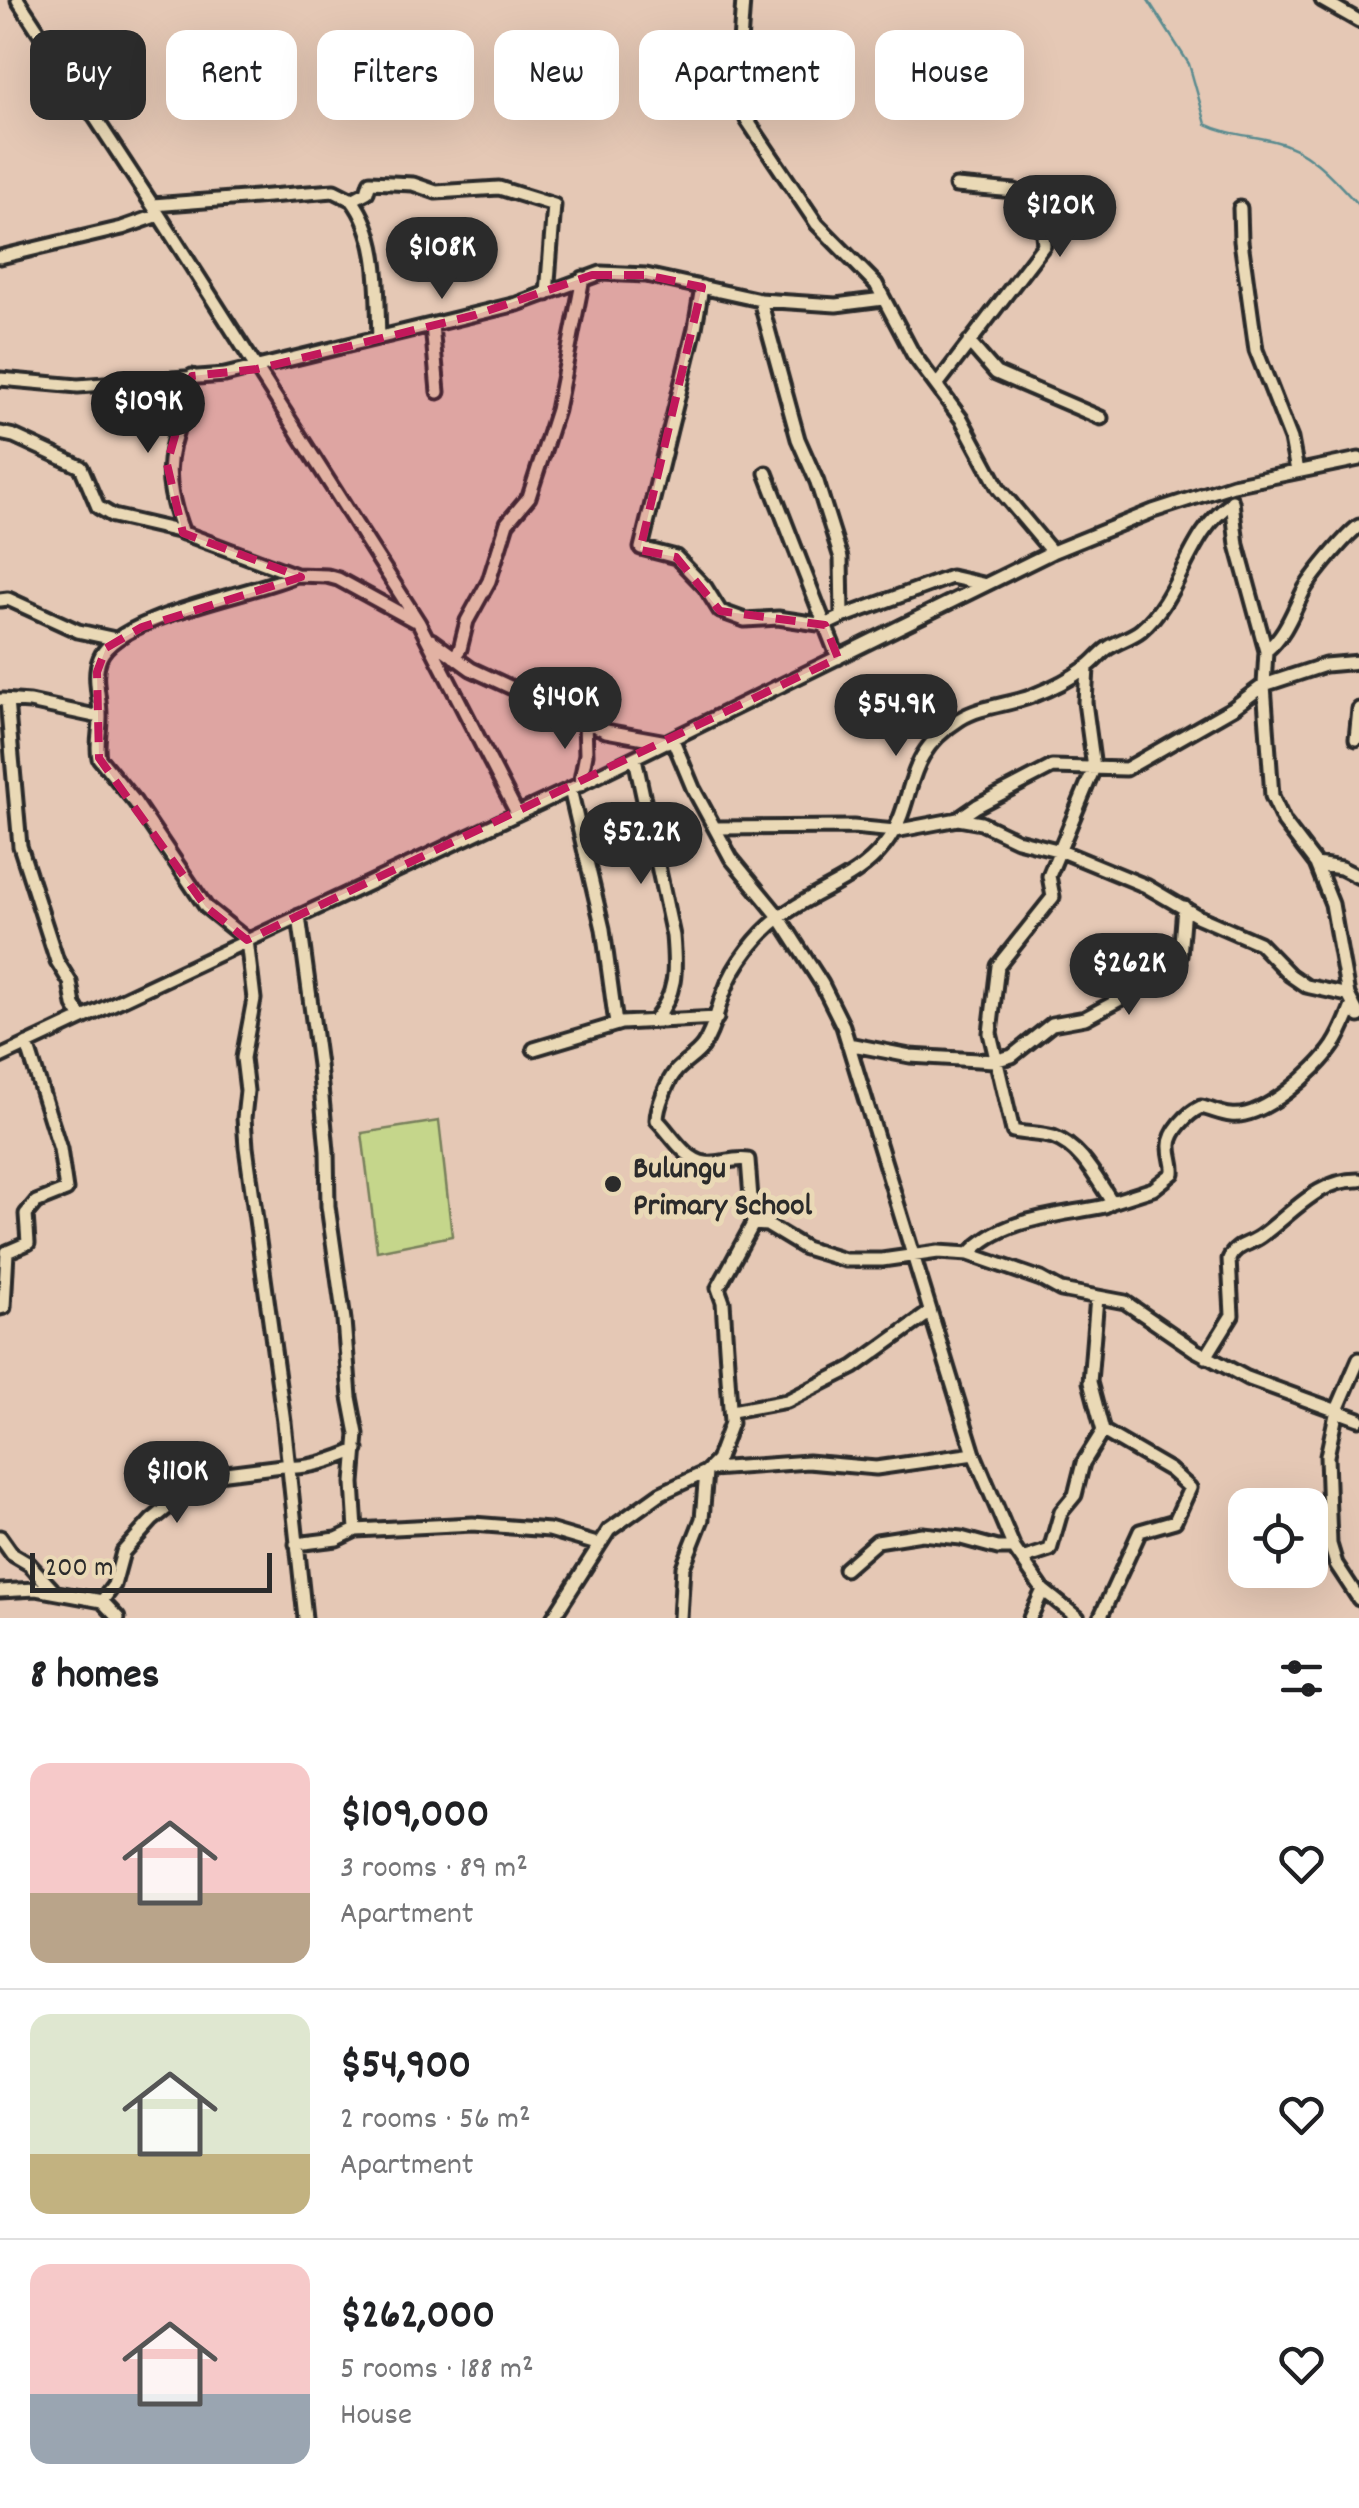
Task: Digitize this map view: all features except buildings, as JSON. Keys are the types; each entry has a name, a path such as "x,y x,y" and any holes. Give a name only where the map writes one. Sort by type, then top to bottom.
{"street":[{"path":"18,0 419,623 517,813"},
{"path":"743,0 737,86 744,113 817,224 872,279 912,354 962,420 1000,489 1052,552"},
{"path":"1322,0 1359,21"},
{"path":"352,200 367,192 370,182 382,182 413,184 436,192 498,188 529,200 552,203 547,294"},
{"path":"936,384 1041,252 1041,212 1034,199 1024,194 956,186"},
{"path":"0,257 122,228 156,210 334,191 352,200 360,211 372,250 380,338"},
{"path":"1240,208 1256,350 1291,439 1297,471"},
{"path":"0,378 78,386 257,369 547,294 602,273 702,287 760,300 836,305 883,299"},
{"path":"454,657 467,621 489,581 507,524 530,497 557,410 583,278"},
{"path":"702,287 641,548 676,557 705,587 720,610 745,620 778,618 825,625 951,577 982,584"},
{"path":"760,300 798,440 817,482 841,558 842,617"},
{"path":"432,326 438,392"},
{"path":"969,342 996,373 1101,418"},
{"path":"183,533 171,500 168,464 192,376"},
{"path":"0,433 81,467 98,506 108,514 183,533 296,575 328,576 350,583 419,623"},
{"path":"0,1057 575,787 1052,552 1153,510 1234,485 1359,459"},
{"path":"766,473 838,658"},
{"path":"969,1254 978,1245 1022,1222 1105,1206 1153,1188 1173,1173 1170,1144 1191,1112 1201,1107 1232,1116 1267,1105 1314,1069 1332,1047 1354,1005 1332,904 1316,864 1284,822 1272,796 1264,685 1266,651 1237,545 1234,485"},
{"path":"680,1618 682,1566 702,1519 709,1470 724,1448 732,1410 718,1288 753,1224 748,1160 703,1163 684,1152 657,1120 658,1108 673,1075 697,1054 717,1018 722,995 736,969 779,918 858,872 895,831 914,769 925,750 966,716 1033,695 1087,668 1110,646 1142,629 1166,602 1202,531 1232,503"},
{"path":"1266,651 1280,638 1305,589 1340,542 1359,526"},
{"path":"296,575 179,612 115,639 103,652 97,672 97,751 206,907 247,940 254,1000 243,1058 246,1147 305,1618"},
{"path":"0,600 8,599 78,631 115,639"},
{"path":"428,638 472,670 606,731 670,741"},
{"path":"715,828 853,826 895,831 958,819 1045,770 1126,769 1232,708 1264,685 1325,665 1359,662"},
{"path":"1087,668 1085,702 1094,768 1049,876 1053,898 999,962 989,1020 994,1061 1013,1131 1065,1142 1081,1156 1112,1202"},
{"path":"82,1018 74,1005 70,982 57,961 20,846 7,770 3,701 30,702 100,718"},
{"path":"1356,739 1359,710"},
{"path":"585,721 586,754 575,787 603,929 616,1024"},
{"path":"670,741 746,879 779,918 822,984 848,1044 974,1454 1018,1554 1043,1590 1078,1618"},
{"path":"635,758 676,965 671,996 654,1021"},
{"path":"958,819 1061,850 1146,886 1259,944 1290,976 1306,986 1354,1005"},
{"path":"1316,864 1340,868 1359,877"},
{"path":"848,1044 910,1056 994,1061 1022,1051 1052,1024 1085,1018 1147,985 1163,972 1180,956 1184,907"},
{"path":"299,916 319,1065 328,1206 357,1450 353,1484 356,1530"},
{"path":"534,1049 616,1024 717,1018"},
{"path":"0,1308 4,1307 8,1280 7,1252 28,1243 26,1214 36,1202 66,1190 60,1149 27,1044"},
{"path":"1206,1357 1232,1315 1232,1252 1261,1236 1319,1190 1341,1180 1359,1180"},
{"path":"753,1224 767,1226 805,1248 845,1260 915,1257 938,1252 969,1254 1061,1290 1133,1305 1206,1357 1247,1378 1359,1419"},
{"path":"1097,1297 1090,1382 1104,1431 1170,1470 1190,1488 1175,1521 1140,1530 1100,1618"},
{"path":"732,1410 787,1401 854,1367 930,1313"},
{"path":"1359,1359 1336,1410 1327,1456 1330,1544 1336,1564 1359,1599"},
{"path":"729,1392 753,1406"},
{"path":"846,1569 877,1540 922,1534 961,1538 1018,1554 1050,1550 1061,1512 1075,1495 1083,1463 1104,1431"},
{"path":"102,1601 114,1585 123,1552 174,1502 190,1480 200,1475 289,1468 340,1458 357,1450"},
{"path":"553,1618 598,1544 614,1526 661,1494 709,1470 808,1462 876,1468 974,1454"},
{"path":"296,1544 337,1539 356,1530 473,1524 548,1530 598,1544"},
{"path":"0,1536 12,1554 29,1564 53,1592"},
{"path":"1030,1618 1043,1590"},
{"path":"0,1591 53,1592 102,1601 115,1616"}],"highlighted area":[{"path":"592,275 646,275 702,287 640,550 676,557 720,611 825,625 838,658 247,940 206,907 99,758 97,672 106,648 142,627 301,577 183,533 167,464 192,376 257,369 475,315"}],"green space":[{"path":"439,1121 452,1236 377,1251 362,1133"}],"waterway":[{"path":"1148,0 1189,64 1206,124 1299,151 1321,167 1359,206"}],"place":[{"name":"Bulungu Primary School","path":"613,1184"}]}
